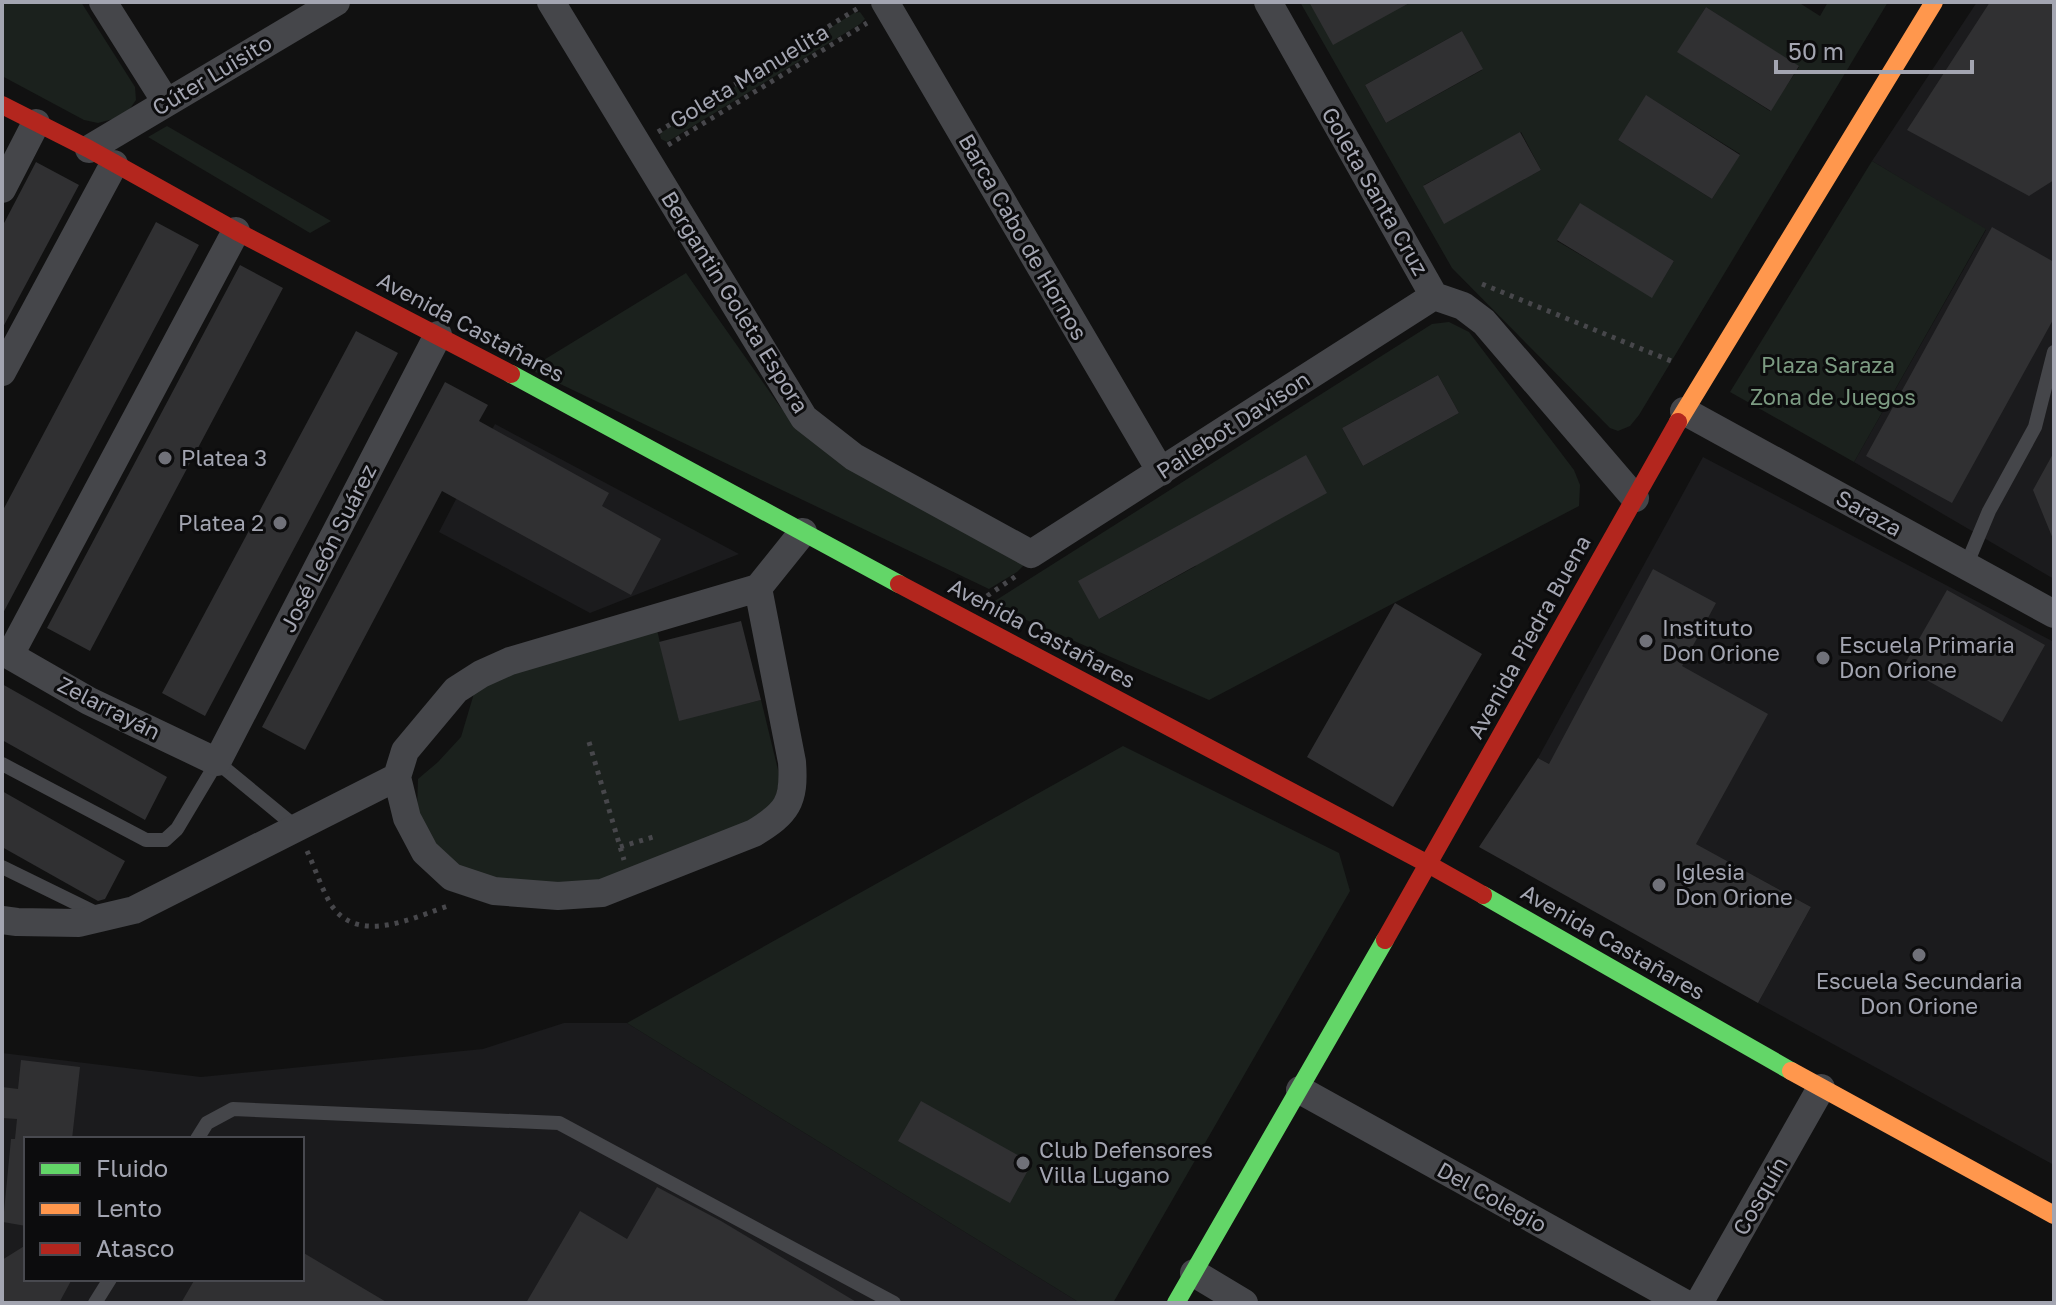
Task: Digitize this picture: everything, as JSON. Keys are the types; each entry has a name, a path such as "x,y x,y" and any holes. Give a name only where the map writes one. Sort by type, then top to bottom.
{"street":[{"path":"103,2 166,102"},
{"name":"Cúter Luisito","path":"89,149 336,2"},
{"name":"Bergantin Goleta Espora","path":"551,2 804,418 854,457 1031,554"},
{"name":"Goleta Santa Cruz","path":"1268,2 1434,296 1463,306 1484,322 1635,498"},
{"name":"Avenida Piedra Buena","path":"1176,1303 1684,411 1934,2"},
{"name":"Barca Cabo de Hornos","path":"880,5 1161,472"},
{"name":"Avenida Castañares","path":"2,105 1428,864 1821,1088 2054,1215"},
{"path":"2,189 36,123"},
{"path":"2,372 114,164"},
{"path":"6,653 236,231"},
{"name":"Pailebot Davison","path":"1031,554 1434,296"},
{"name":"José León Suárez","path":"217,762 438,335"},
{"name":"Saraza","path":"1684,411 2054,614"},
{"path":"758,588 792,762 793,781 789,801 776,820 754,833 602,893 558,896 494,891 452,877 425,852 407,818 397,777 405,751 456,690 510,661 758,588 803,532"},
{"name":"Zelarrayán","path":"6,653 89,701 217,762"},
{"path":"2,920 79,923 134,910 397,777"},
{"name":"Cosquín","path":"1699,1303 1821,1088"},
{"name":"Del Colegio","path":"1300,1090 1684,1303"},
{"path":"1194,1273 1244,1303"}],"lane":[{"path":"1966,566 1989,511 2035,427 2054,352"},
{"path":"2,764 146,840 165,840 177,829 217,762 297,828"},
{"path":"2,867 103,917"},
{"path":"198,1137 207,1123 233,1109 559,1123 894,1303"},
{"path":"95,1303 109,1281"}],"path":[{"name":"Goleta Manuelita","path":"659,132 880,5"},
{"name":"Goleta Manuelita","path":"668,145 880,5"},
{"path":"1471,280 1707,376"},
{"path":"958,616 1019,574 1028,564 1031,554"},
{"path":"589,742 630,882"},
{"path":"297,828 330,902 339,914 358,926 378,927 453,904"},
{"path":"620,847 653,837"}],"shaded area":[{"path":"1977,2 2054,2 2054,579 1854,462 1986,230 1872,161"},
{"path":"495,424 739,554 590,613 439,532"},
{"path":"1703,457 2054,642 2054,1165 1758,1003 1811,907 1538,758"},
{"path":"564,1023 627,1023 1080,1303 2,1303 2,1053 201,1077 483,1049"}],"green space":[{"path":"2,2 81,2 135,87 136,100 129,110 98,123 84,120 2,76"},
{"path":"1300,2 1798,2 1820,16 1828,2 1888,2 1630,426 1618,431 1610,428 1452,268","holes":["1706,7 1799,67 1770,111 1678,52","1462,31 1482,70 1386,123 1365,85","1647,96 1740,154 1712,199 1618,140","1521,132 1541,170 1444,223 1424,185","1580,204 1674,261 1652,297 1557,241"]},
{"path":"860,12 865,19 860,24 667,142 661,139 662,132"},
{"path":"167,126 331,221 310,233 148,137"},
{"name":"Plaza Saraza","path":"1872,161 1986,229 1854,462 1730,392"},
{"path":"686,273 781,408 848,462 1026,563 989,589 529,369"},
{"path":"1449,322 1469,332 1574,470 1580,485 1579,506 1209,700 990,604 1432,324","holes":["1438,375 1459,413 1363,466 1342,428","1176,528 1196,566 1099,619"]},
{"path":"657,630 679,720 761,700 780,778 775,799 762,815 600,885 491,882 454,867 433,846 417,810 418,779 461,737 475,690 497,676"},
{"name":"Club Defensores Villa Lugano","path":"1123,746 1339,853 1350,891 1113,1303 1080,1303 627,1023"}],"building":[{"path":"1309,2 1411,2 1333,45"},
{"path":"1990,2 2054,2 2054,180 2029,196 1907,130"},
{"path":"1706,7 1799,66 1771,111 1677,52"},
{"path":"1462,31 1483,69 1386,123 1365,85"},
{"path":"1646,95 1740,155 1712,199 1618,140"},
{"path":"1520,132 1541,170 1444,224 1423,186"},
{"path":"36,162 79,185 2,329 2,227"},
{"path":"1580,203 1674,261 1652,298 1557,240"},
{"path":"156,222 199,245 2,615 2,512"},
{"path":"1992,227 2054,262 2054,318 1952,503 1866,456"},
{"name":"Platea 3","path":"240,265 283,288 90,651 47,628"},
{"name":"Platea 2","path":"356,331 398,353 205,716 162,693"},
{"path":"1438,375 1459,413 1363,466 1342,428"},
{"path":"445,382 488,405 479,421 609,493 602,506 661,539 631,595 442,491 305,750 262,727"},
{"path":"2054,452 2054,539 2053,539 2033,490"},
{"path":"1306,455 1327,493 1099,619 1078,581"},
{"path":"1653,569 1716,603 1682,666 1768,714 1696,844 1811,907 1758,1003 1479,847 1538,758 1549,764"},
{"path":"1947,590 2045,645 2002,722 1903,667"},
{"path":"1395,603 1482,654 1393,807 1307,757"},
{"path":"741,621 761,700 679,721 659,642"},
{"path":"2,684 167,777 145,820 2,740"},
{"path":"2,791 125,861 105,899 98,901 2,847"},
{"path":"21,1060 80,1067 72,1137 24,1137 24,1226 3,1222 11,1139 15,1139 17,1119 2,1118 2,1087 18,1089"},
{"path":"921,1101 1032,1163 1010,1203 898,1141"},
{"path":"657,1187 721,1221 858,1303 526,1303 580,1211 627,1239"},
{"path":"24,1246 24,1281 71,1281 59,1303 2,1303 2,1260"},
{"path":"304,1253 388,1303 181,1303 194,1281 304,1281"}],"traffic: fast":[{"path":"511,374 899,584"},
{"path":"1483,895 1791,1071"},
{"path":"1176,1303 1385,940"}],"traffic: slow":[{"path":"1678,422 1934,2"},
{"path":"1791,1071 2054,1215"}],"traffic: jam":[{"path":"2,105 511,374"},
{"path":"1385,940 1678,422"},
{"path":"899,584 1483,895"}],"place":[{"name":"Platea 3","path":"165,458"},
{"name":"Platea 2","path":"280,523"},
{"name":"Instituto Don Orione","path":"1646,641"},
{"name":"Escuela Primaria Don Orione","path":"1823,658"},
{"name":"Iglesia Don Orione","path":"1659,885"},
{"name":"Escuela Secundaria Don Orione","path":"1919,955"},
{"name":"Club Defensores Villa Lugano","path":"1023,1163"}],"park label":[{"name":"Zona de Juegos","path":"1833,397"}]}
